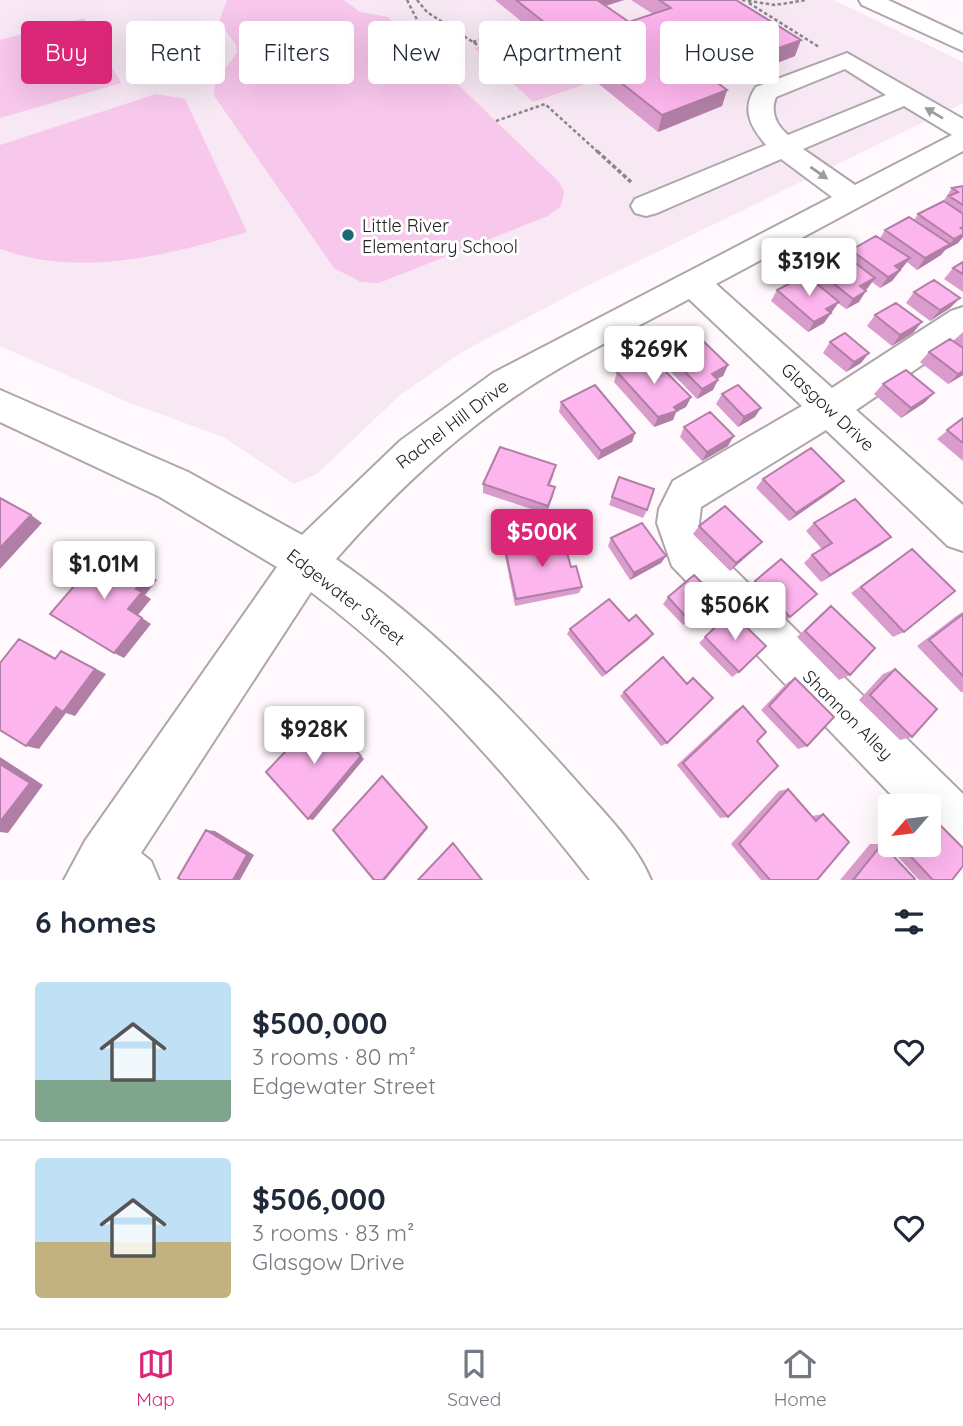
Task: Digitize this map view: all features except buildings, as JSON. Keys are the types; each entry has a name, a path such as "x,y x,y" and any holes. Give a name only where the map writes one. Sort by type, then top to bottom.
{"street":[{"path":"870,0 963,44"},
{"path":"854,198 784,148 764,125 758,99 765,92 847,60 963,130"},
{"path":"640,195 784,148 905,96"},
{"name":"Rachel Hill Drive","path":"109,874 306,562 390,472 475,403 539,363 963,140"},
{"name":"Glasgow Drive","path":"693,283 963,533"},
{"name":"Shannon Alley","path":"963,320 829,409 687,494 678,511 677,531 687,552 963,831"},
{"name":"Edgewater Street","path":"0,405 159,476 232,515 306,562 446,681 516,751 624,880"}],"path":[{"path":"407,0 418,21"},
{"path":"417,0 427,12 479,47"},
{"path":"742,0 828,53"},
{"path":"749,3 775,5 807,0"},
{"path":"472,42 479,40"},
{"path":"496,121 545,104 640,195"}],"shaded area":[{"name":"Little River Elementary School","path":"0,0 834,0 963,62 963,103 583,288 462,352 399,396 317,474 294,484 223,437 130,403 0,346"},
{"path":"227,0 344,0 360,12 388,17 392,21 368,21 368,84 457,84 559,182 564,192 561,206 548,216 379,283 361,282 334,268 215,97 215,85 225,84 225,69 237,52 236,45 225,29 225,21 219,21"},
{"path":"21,34 21,84 112,84 112,67 121,83 0,118 0,40"},
{"path":"513,84 583,85 533,102"},
{"path":"156,94 185,99 247,232 124,260 62,262 31,258 0,249 0,145"}],"place":[{"name":"Little River Elementary School","path":"348,235"}]}
